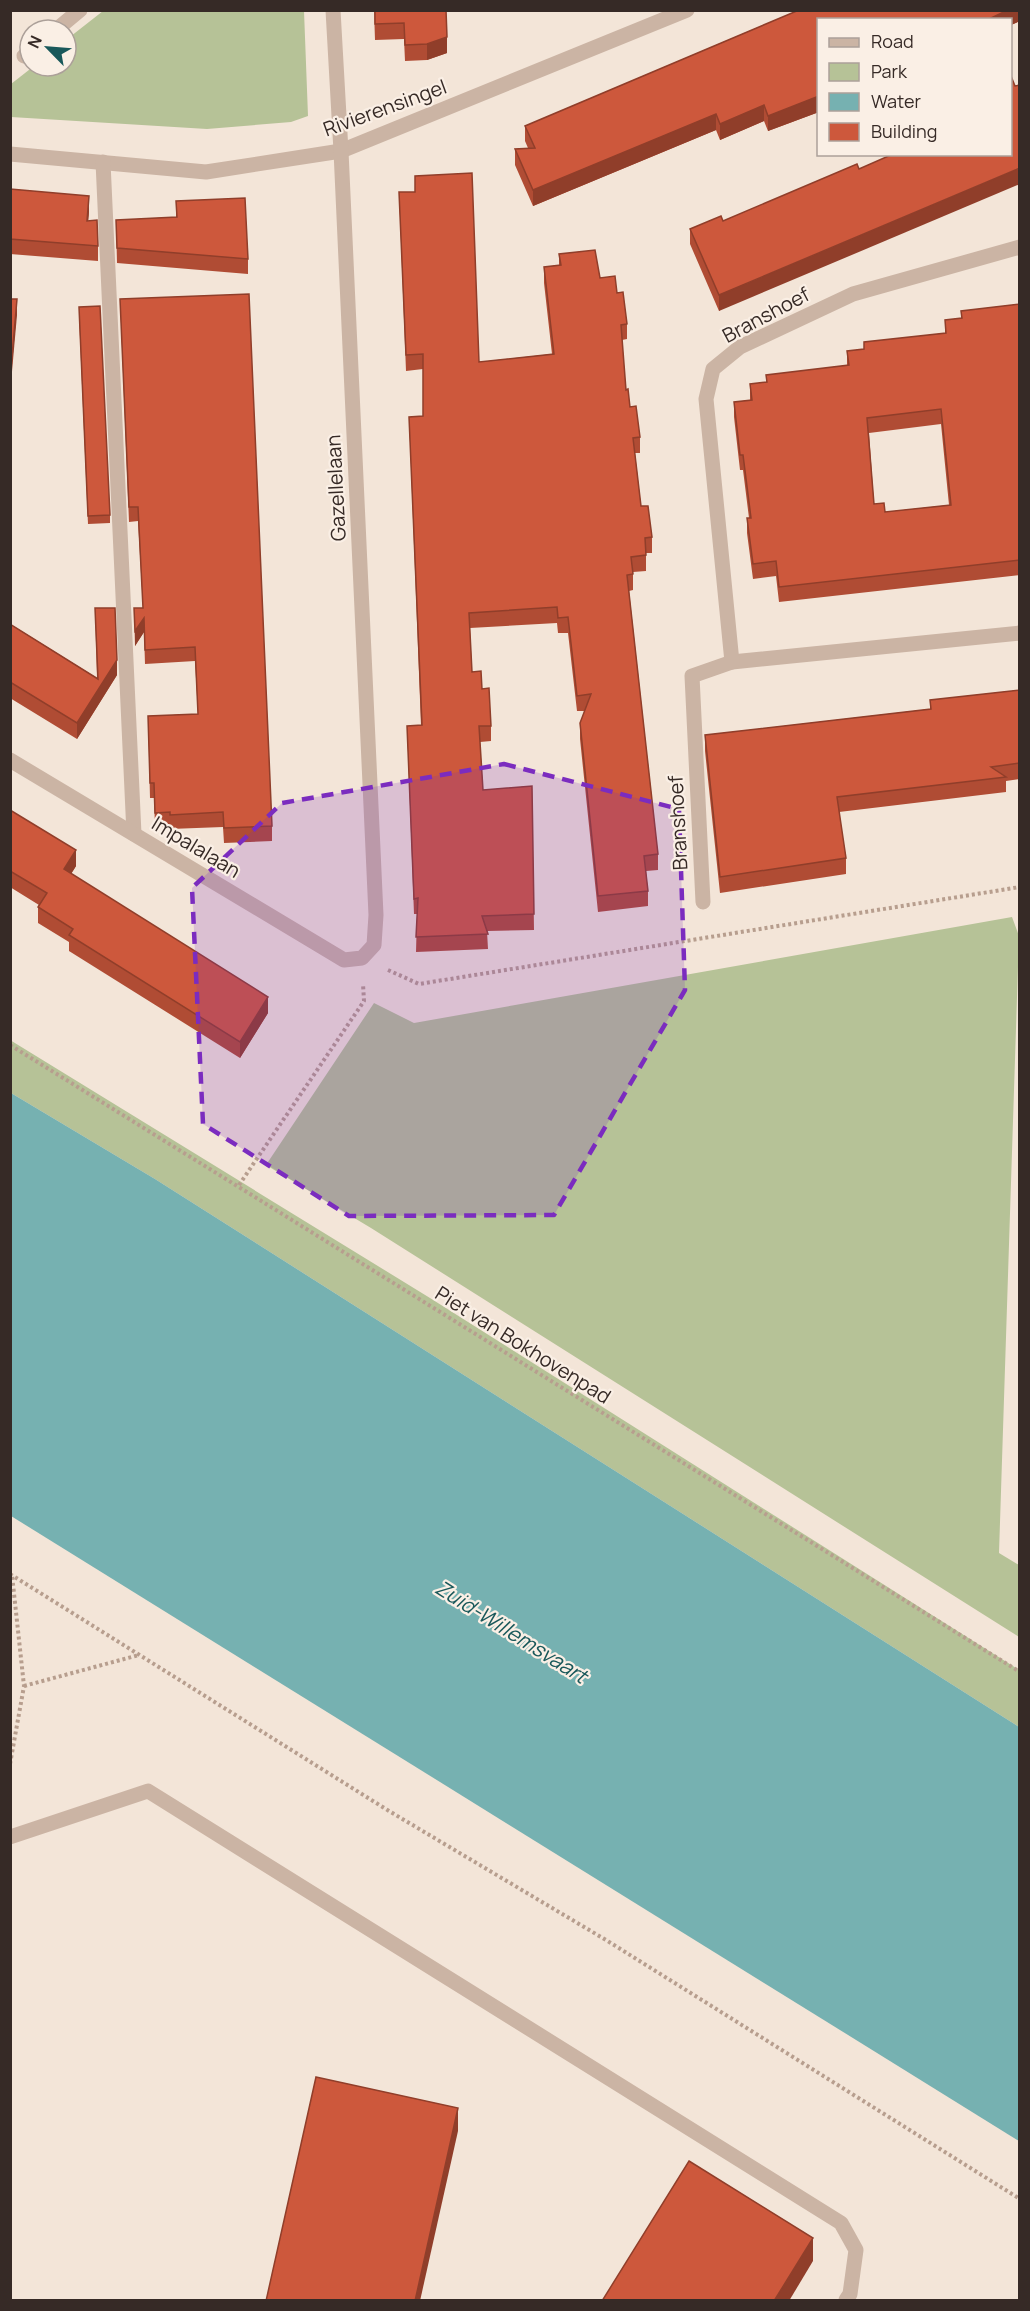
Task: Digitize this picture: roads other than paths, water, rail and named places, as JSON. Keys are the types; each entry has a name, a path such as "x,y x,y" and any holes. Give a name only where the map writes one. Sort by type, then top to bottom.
{"street":[{"name":"Gazellelaan","path":"333,10 376,915 374,945 362,958"},
{"name":"Rivierensingel","path":"10,154 206,172 341,151 687,10"},
{"path":"103,162 134,834"},
{"name":"Branshoef","path":"732,662 706,399 713,369 740,347 853,294 1020,247"},
{"name":"Branshoef","path":"703,902 692,676 732,662 1020,633"},
{"name":"Impalalaan","path":"10,760 344,960 362,958"},
{"path":"10,1837 148,1791 841,2223 856,2250 850,2294 846,2301"}],"water":[{"name":"Zuid-Willemsvaart","path":"11,1093 155,1179 1019,1727 1019,2141 11,1516"}]}
